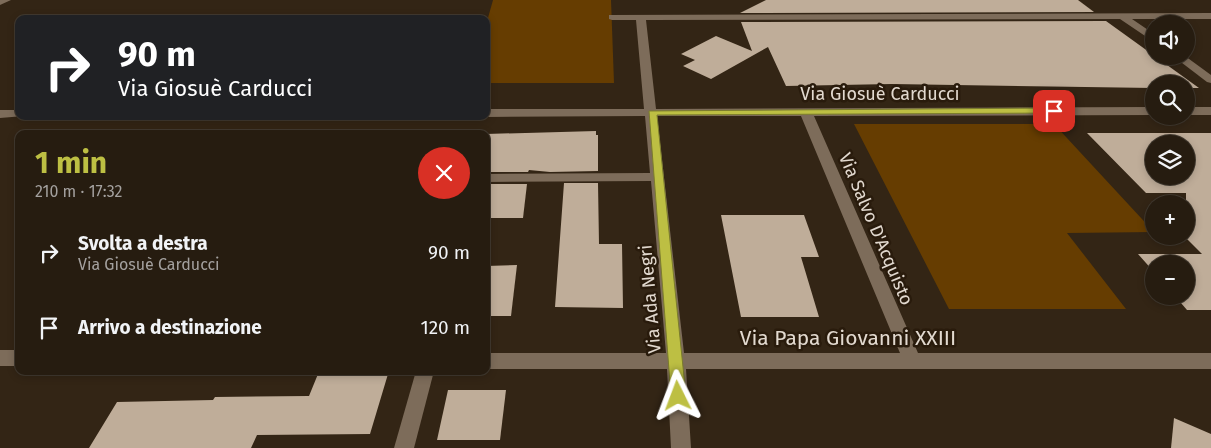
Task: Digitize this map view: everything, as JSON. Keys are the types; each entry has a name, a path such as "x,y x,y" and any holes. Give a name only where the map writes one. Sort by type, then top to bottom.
{"street":[{"path":"0,2 6,0"},
{"path":"612,17 1211,16"},
{"name":"Via Ada Negri","path":"641,17 676,362 681,448"},
{"path":"1123,17 1145,33"},
{"path":"1190,65 1211,80"},
{"name":"Via Giosuè Carducci","path":"490,113 1145,111"},
{"path":"1195,111 1211,111"},
{"name":"Via Salvo D'Acquisto","path":"806,112 912,360"},
{"path":"0,114 15,114"},
{"path":"490,178 658,177"},
{"path":"0,358 15,358"},
{"name":"Via Papa Giovanni XXIII","path":"490,361 1211,361"},
{"path":"404,448 424,375"}],"shaded area":[{"path":"493,0 611,0 614,83 490,83 489,15"},
{"path":"854,124 1054,124 1145,222 1145,232 1067,233 1126,309 949,309"}],"building":[{"path":"766,0 1078,0 1094,12 740,13"},
{"path":"1106,21 1145,49 1145,65 1167,65 1181,75 1145,75 1145,88 892,84 786,86 768,47 711,79 683,66 695,60 681,54 716,36 752,51 741,22"},
{"path":"596,131 596,135 598,135 598,171 550,172 529,170 528,172 490,172 490,134"},
{"path":"1087,133 1211,133 1211,310 1187,310 1183,305 1195,305 1195,255 1145,255 1145,262 1138,254 1202,254 1193,245 1195,245 1195,195 1186,195 1186,193 1146,193"},
{"path":"564,183 598,183 599,244 622,244 623,308 555,307"},
{"path":"490,184 527,184 523,218 490,218"},
{"path":"721,215 804,215 819,257 801,257 819,317 741,317"},
{"path":"517,265 511,316 490,316 490,266"},
{"path":"318,375 388,375 370,434 257,435 251,448 89,448 117,402 213,400 215,397 309,396"},
{"path":"448,390 506,390 500,440 437,440"},
{"path":"1174,418 1211,434 1211,448 1171,448"}],"route":[{"path":"678,396 652,113 1054,111"}]}
